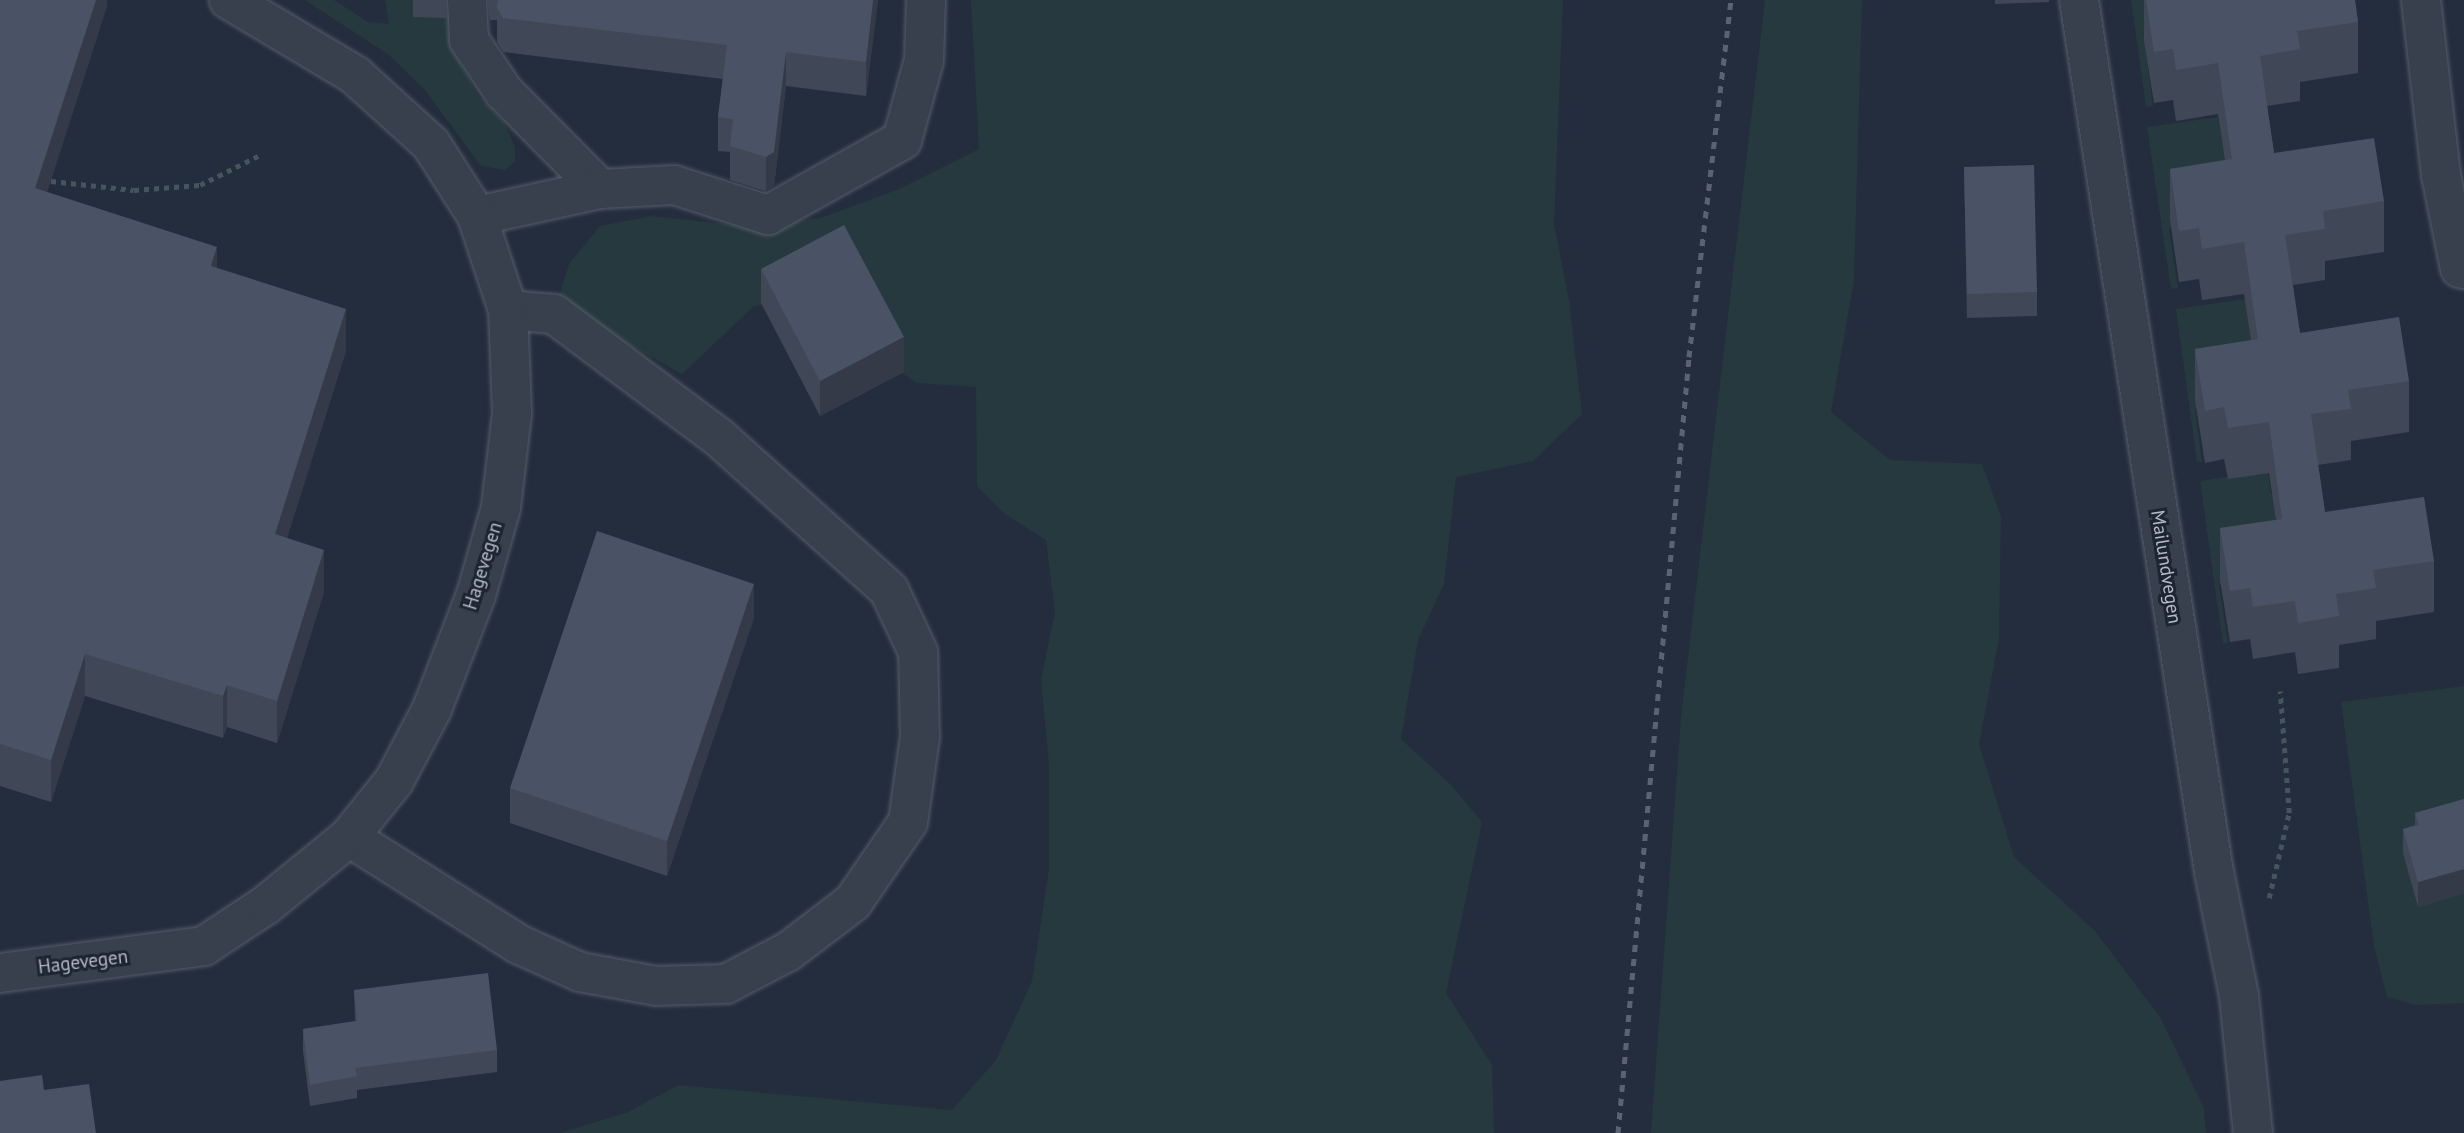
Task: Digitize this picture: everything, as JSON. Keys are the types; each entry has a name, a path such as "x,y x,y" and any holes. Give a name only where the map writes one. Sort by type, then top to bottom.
{"street":[{"name":"Hagevegen","path":"0,973 204,946 267,905 349,837 394,781 432,709 475,595 501,506 512,413 508,310 477,216 431,144 355,75 229,0"},
{"path":"467,0 469,40 504,93 600,189"},
{"path":"477,216 600,189 674,185 768,215 902,140 924,60 926,0"},
{"name":"Mailundvegen","path":"2079,0 2214,872 2239,996 2253,1133"},
{"path":"2421,0 2441,175 2460,268 2464,269"},
{"path":"349,837 518,944 580,972 656,986 726,984 789,951 853,902 908,822 920,737 918,652 889,590 720,439 554,314 508,310"}],"path":[{"path":"51,181 134,190 201,186 258,156"},
{"path":"2269,901 2289,813 2280,691"}],"green space":[{"path":"305,0 334,0 368,22 389,24 385,0 448,0 455,54 477,94 504,122 515,147 515,162 505,170 481,166 425,90 389,55"},
{"path":"971,0 1563,0 1554,224 1569,300 1582,414 1533,461 1456,477 1444,584 1418,640 1401,739 1451,785 1482,822 1446,993 1492,1065 1494,1133 560,1133 628,1112 678,1085 952,1110 996,1060 1032,981 1049,869 1049,765 1041,679 1055,613 1046,540 1005,514 977,486 976,387 917,383 855,342 811,300 754,306 682,374 610,334 559,296 569,264 600,226 652,216 743,226 821,218 899,189 979,149"},
{"path":"1765,0 1862,0 1854,280 1831,412 1890,460 1982,464 2001,516 1999,639 1979,744 2014,857 2095,931 2160,1017 2204,1108 2206,1133 1651,1133 1681,717"},
{"path":"2131,0 2242,0 2145,46 2153,106 2146,107"},
{"path":"2218,117 2222,139 2262,133 2180,226 2169,228 2178,288 2171,289 2147,127"},
{"path":"2245,299 2287,312 2206,407 2195,409 2202,462 2197,462 2176,309"},
{"path":"2268,471 2271,494 2312,488 2232,583 2219,585 2228,643 2223,644 2200,481"},
{"path":"2464,686 2464,1003 2416,1005 2387,997 2374,946 2341,702"}],"building":[{"path":"0,0 96,0 35,188 217,247 211,266 346,309 275,534 324,550 277,701 227,685 223,696 85,654 51,760 0,744"},
{"path":"498,0 873,0 866,62 786,52 774,152 766,157 730,146 733,119 718,117 727,45 503,18 497,8"},
{"path":"2146,0 2355,0 2358,22 2297,31 2300,49 2260,56 2274,153 2374,138 2384,201 2323,211 2325,229 2285,235 2300,333 2399,317 2409,381 2348,390 2351,409 2311,414 2325,512 2424,497 2434,561 2373,570 2376,588 2336,594 2339,616 2298,623 2295,601 2253,607 2250,588 2230,591 2220,528 2282,519 2269,422 2228,428 2224,407 2205,411 2195,349 2258,339 2244,242 2202,249 2199,228 2179,231 2170,169 2232,159 2218,63 2176,70 2173,49 2154,52"},
{"path":"2034,165 2037,292 1967,294 1964,167"},
{"path":"844,225 904,337 820,381 761,269"},
{"path":"597,531 754,584 667,841 510,788"},
{"path":"2464,799 2464,869 2418,882 2403,829 2419,825 2415,813"},
{"path":"488,973 497,1050 355,1068 357,1076 310,1085 303,1029 357,1021 354,990"},
{"path":"42,1075 44,1090 89,1084 96,1133 0,1133 0,1081"}],"railway":[{"path":"1618,1133 1689,357 1731,0"}]}
